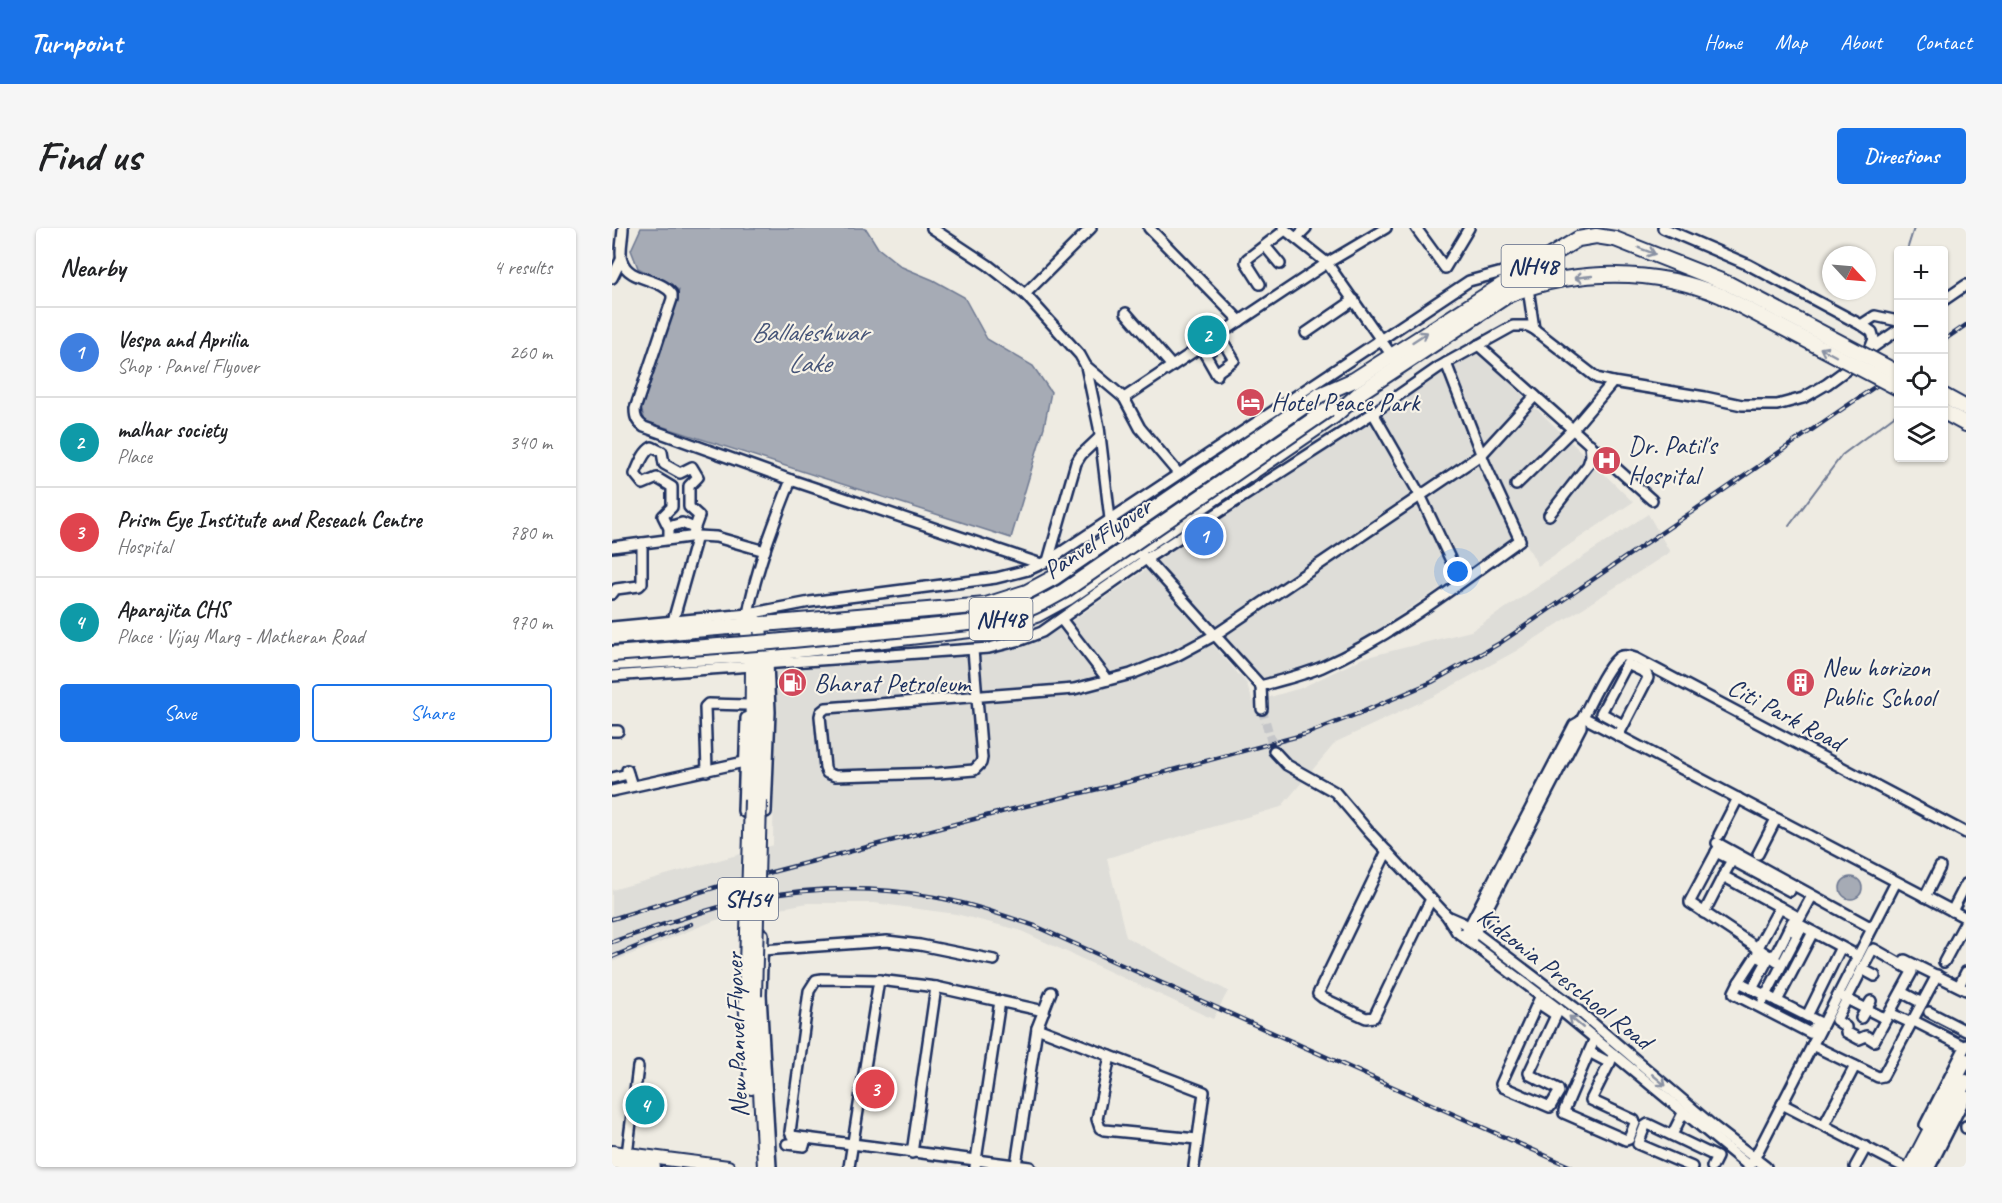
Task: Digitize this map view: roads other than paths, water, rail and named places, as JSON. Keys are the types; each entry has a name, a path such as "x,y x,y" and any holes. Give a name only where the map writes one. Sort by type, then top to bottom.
{"highway":[{"name":"NH48","path":"1357,386 1581,234 1596,236 1611,233 1894,371"},
{"name":"NH48","path":"1395,361 1508,295 1559,280 1614,275 1674,281 1726,290 1894,385"},
{"name":"Panvel Flyover","path":"612,646 863,625 1009,609 1030,601 1060,584 1357,386"},
{"path":"612,637 724,622 747,620 760,625 999,602 1042,585 1320,395 1357,386"},
{"path":"612,665 726,656 757,659 1005,626 1036,615 1142,555 1334,416 1357,386"},
{"path":"1948,398 1966,408"},
{"name":"Panvel Flyover","path":"612,654 743,645 990,621 1018,614 1064,591 1327,405"},
{"path":"1948,414 1966,424"}],"main road":[{"name":"SH54","path":"747,620 757,659"},
{"name":"SH54","path":"757,659 760,625"},
{"name":"New Panvel Flyover","path":"757,659 750,997 758,1158"},
{"path":"1921,1167 1966,1060"},
{"path":"1911,1167 1966,1081"},
{"path":"612,1152 728,1167"},
{"name":"SH54","path":"758,1158 764,1167"},
{"path":"612,1162 654,1167"}],"street":[{"path":"612,278 621,260 623,228"},
{"path":"932,228 988,265 1025,294 1080,355 1086,366 1100,437 1110,519 1119,533 1142,555 1261,686 1262,709"},
{"path":"1025,294 1091,228"},
{"path":"1149,228 1240,321"},
{"path":"1296,238 1306,228"},
{"path":"1124,398 1172,366 1203,351 1221,339 1240,321 1327,263 1386,228"},
{"path":"1416,228 1445,268 1469,228"},
{"path":"612,676 757,659 973,650 1021,640 1042,632 1142,555 1373,413 1446,363 1513,326 1528,326 1534,329 1597,378 1705,396 1742,405 1777,405 1803,398 1827,384 1868,354 1872,348 1874,339 1872,332 1861,325 1749,265 1663,228"},
{"path":"1260,284 1246,262 1247,259 1284,229 1327,263 1395,361"},
{"path":"1265,246 1281,264"},
{"path":"621,260 627,270 664,286 672,294 635,409 635,416 644,428 791,480 1044,562"},
{"path":"791,480 765,551 747,620 810,602 996,578 1028,570 1110,519 1469,281 1506,271 1512,271 1516,277"},
{"path":"1948,297 1966,285"},
{"path":"1528,288 1534,329"},
{"path":"1306,333 1354,300"},
{"path":"1126,313 1172,366"},
{"path":"1861,325 1875,316 1894,320"},
{"path":"1872,348 1894,333"},
{"path":"1203,351 1217,374 1234,360 1221,339"},
{"path":"1478,345 1652,501"},
{"path":"1261,686 1320,668 1350,654 1417,612 1520,540 1482,454 1446,363"},
{"path":"1086,366 1124,398 1140,428 1178,473"},
{"path":"1516,485 1573,429 1613,382"},
{"path":"973,650 977,698 982,758 981,763 974,770 835,776 827,773 820,716 823,709 863,704 977,698 1074,689 1131,674 1176,656 1215,635 1482,454 1535,396"},
{"path":"1373,413 1420,495 1461,582"},
{"path":"1044,562 1078,459 1100,437"},
{"path":"1549,515 1588,465 1591,456 1590,444"},
{"path":"669,540 669,527 663,516 672,507 672,487 657,478 643,484 635,474 648,449 652,447 662,452 664,464 680,473 692,467 698,477 689,488 689,507 699,516 674,621"},
{"path":"669,527 680,523 695,533 765,551"},
{"path":"612,547 669,540 695,533"},
{"path":"612,594 616,589 639,586 642,583 642,543"},
{"path":"1061,619 1108,680"},
{"path":"612,627 674,621 724,622"},
{"name":"Citi Park Road","path":"1582,719 1618,657 1635,658 1650,671 1965,829"},
{"path":"757,659 770,712 766,812 747,814 743,812 747,705 757,659"},
{"path":"1618,736 1650,671 1627,664 1601,711 1602,714 1623,725"},
{"path":"707,771 705,707 708,704 747,705"},
{"path":"1469,935 1533,813 1574,725 1582,719 1738,798 1966,920 1944,962"},
{"name":"Kidzonia Preschool Road","path":"1274,750 1287,765 1335,792 1372,836 1447,916 1457,932 1469,935 1574,1007 1683,1113 1751,1164 1766,1167"},
{"path":"612,790 744,762"},
{"path":"1680,781 1685,771"},
{"path":"612,777 627,772 632,786"},
{"path":"1738,798 1720,845 1690,903 1773,959"},
{"path":"1758,854 1776,819"},
{"path":"1720,845 1745,858 1808,899"},
{"path":"1720,845 1732,860 1808,899 1872,928"},
{"path":"1384,848 1318,994 1366,1018 1374,1017 1431,899"},
{"path":"1704,913 1732,860"},
{"path":"1925,897 1940,867"},
{"path":"1723,876 1780,907 1813,933 1855,955"},
{"path":"1751,1164 1812,1045 1820,1023 1896,882"},
{"path":"1952,911 1966,884"},
{"path":"1759,992 1798,922 1808,899"},
{"path":"1757,949 1780,907"},
{"path":"1759,992 1773,959 1798,922"},
{"path":"1777,1001 1813,933"},
{"path":"763,934 761,995 771,1167"},
{"name":"Kidzonia Preschool Road","path":"1469,935 1540,999 1595,1038 1612,1059 1632,1064 1751,1164"},
{"path":"1866,939 1893,957 1962,988 1966,972"},
{"path":"763,950 887,941 920,945 994,960"},
{"path":"1807,1016 1841,947"},
{"path":"1760,1008 1759,992 1767,961 1756,956 1734,994 1760,1008 1810,1033 1842,997 1872,950 1893,957"},
{"path":"1855,955 1836,1022 1846,1027 1846,1032 1859,1039 1866,1036 1875,1040 1912,972 1905,963"},
{"path":"1862,969 1875,976"},
{"path":"1812,1045 1878,1077 1883,1076 1937,975"},
{"path":"1030,1167 975,1164 853,1143 792,1136 790,1132 809,991 816,980 879,980 936,987 1044,1011"},
{"path":"849,1167 879,980"},
{"path":"1739,982 1820,1023"},
{"path":"912,1153 936,987"},
{"path":"1016,1165 1037,1028 1051,992"},
{"path":"1905,994 1922,1003"},
{"path":"1842,997 1868,1005 1880,1016"},
{"path":"1540,999 1501,1084 1503,1087 1550,1107 1559,1092 1558,1089 1530,1076 1529,1073 1557,1012"},
{"path":"975,1164 1000,1001"},
{"path":"1862,1018 1868,1005"},
{"path":"1929,1012 1966,1030"},
{"path":"1782,1104 1904,1167 1965,1046 1894,1015"},
{"path":"1037,1028 1204,1092 1194,1167"},
{"path":"1589,1052 1612,1059 1591,1100 1634,1120 1629,1139 1626,1140 1564,1113 1589,1052 1595,1038"},
{"path":"1110,1056 1097,1119 1100,1128 1197,1139"},
{"path":"1824,1125 1855,1066"},
{"path":"627,1154 638,1067"},
{"path":"1930,1167 1966,1096"},
{"path":"1672,1135 1683,1113"},
{"path":"1692,1167 1638,1144 1645,1126 1648,1124 1717,1157"},
{"path":"787,1144 804,1146 806,1138"},
{"path":"1712,1167 1723,1145"},
{"path":"1855,1167 1866,1147"}],"water":[{"name":"Ballaleshwar Lake","path":"641,228 863,228 867,230 878,248 902,267 933,280 964,297 987,339 1033,366 1051,392 1044,427 1011,538 645,421 641,408 679,290 638,268 631,250"},
{"path":"1851,877 1861,884 1862,888 1855,898 1851,899 1841,892 1840,888 1847,878"}],"waterway":[{"path":"1908,246 1914,228"},
{"path":"1789,526 1842,455 1894,416"}],"tunnel":[{"path":"1262,709 1274,751"}],"railway":[{"path":"1948,337 1966,325"},
{"path":"612,919 726,884 1005,811 1132,781 1306,734 1360,713 1432,682 1500,643 1894,374"},
{"path":"612,942 734,903 808,891 859,889 909,893 960,903 1035,926 1571,1167"},
{"path":"612,957 691,924"}],"place":[{"name":"malhar society","path":"1207,335"},
{"name":"Hotel Peace Park","path":"1250,402"},
{"name":"Dr. Patil's Hospital","path":"1607,460"},
{"name":"Vespa and Aprilia","path":"1204,536"},
{"name":"New horizon Public School","path":"1801,682"},
{"name":"Bharat Petroleum","path":"793,683"},
{"name":"Prism Eye Institute and Reseach Centre","path":"875,1089"},
{"name":"Aparajita CHS","path":"645,1105"}]}
